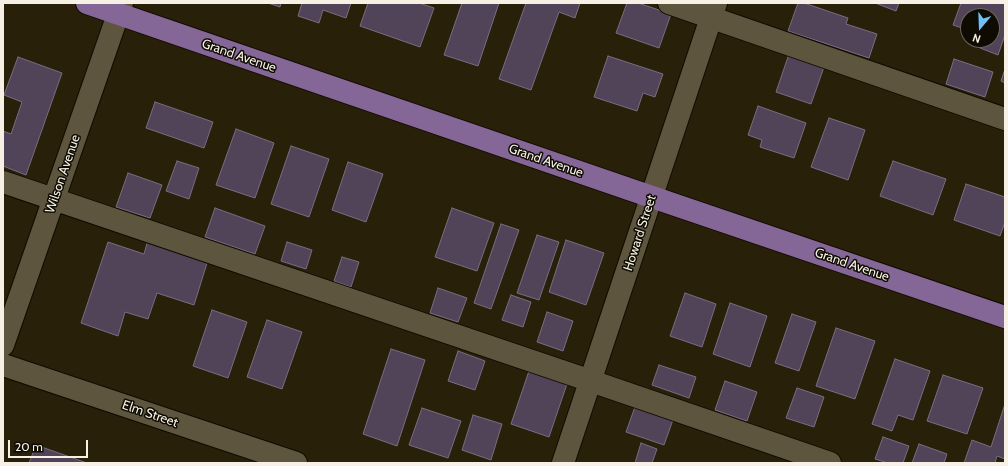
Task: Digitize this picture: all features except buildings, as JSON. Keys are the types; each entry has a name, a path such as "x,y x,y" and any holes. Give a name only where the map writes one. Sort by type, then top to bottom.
{"main road":[{"name":"Grand Avenue","path":"87,3 120,8 652,198 1005,317"}],"street":[{"path":"669,3 714,10 1005,118"},
{"name":"Wilson Avenue","path":"3,345 120,8"},
{"name":"Howard Street","path":"563,463 714,10"},
{"path":"3,182 830,463"},
{"name":"Elm Street","path":"3,365 296,463"}]}
